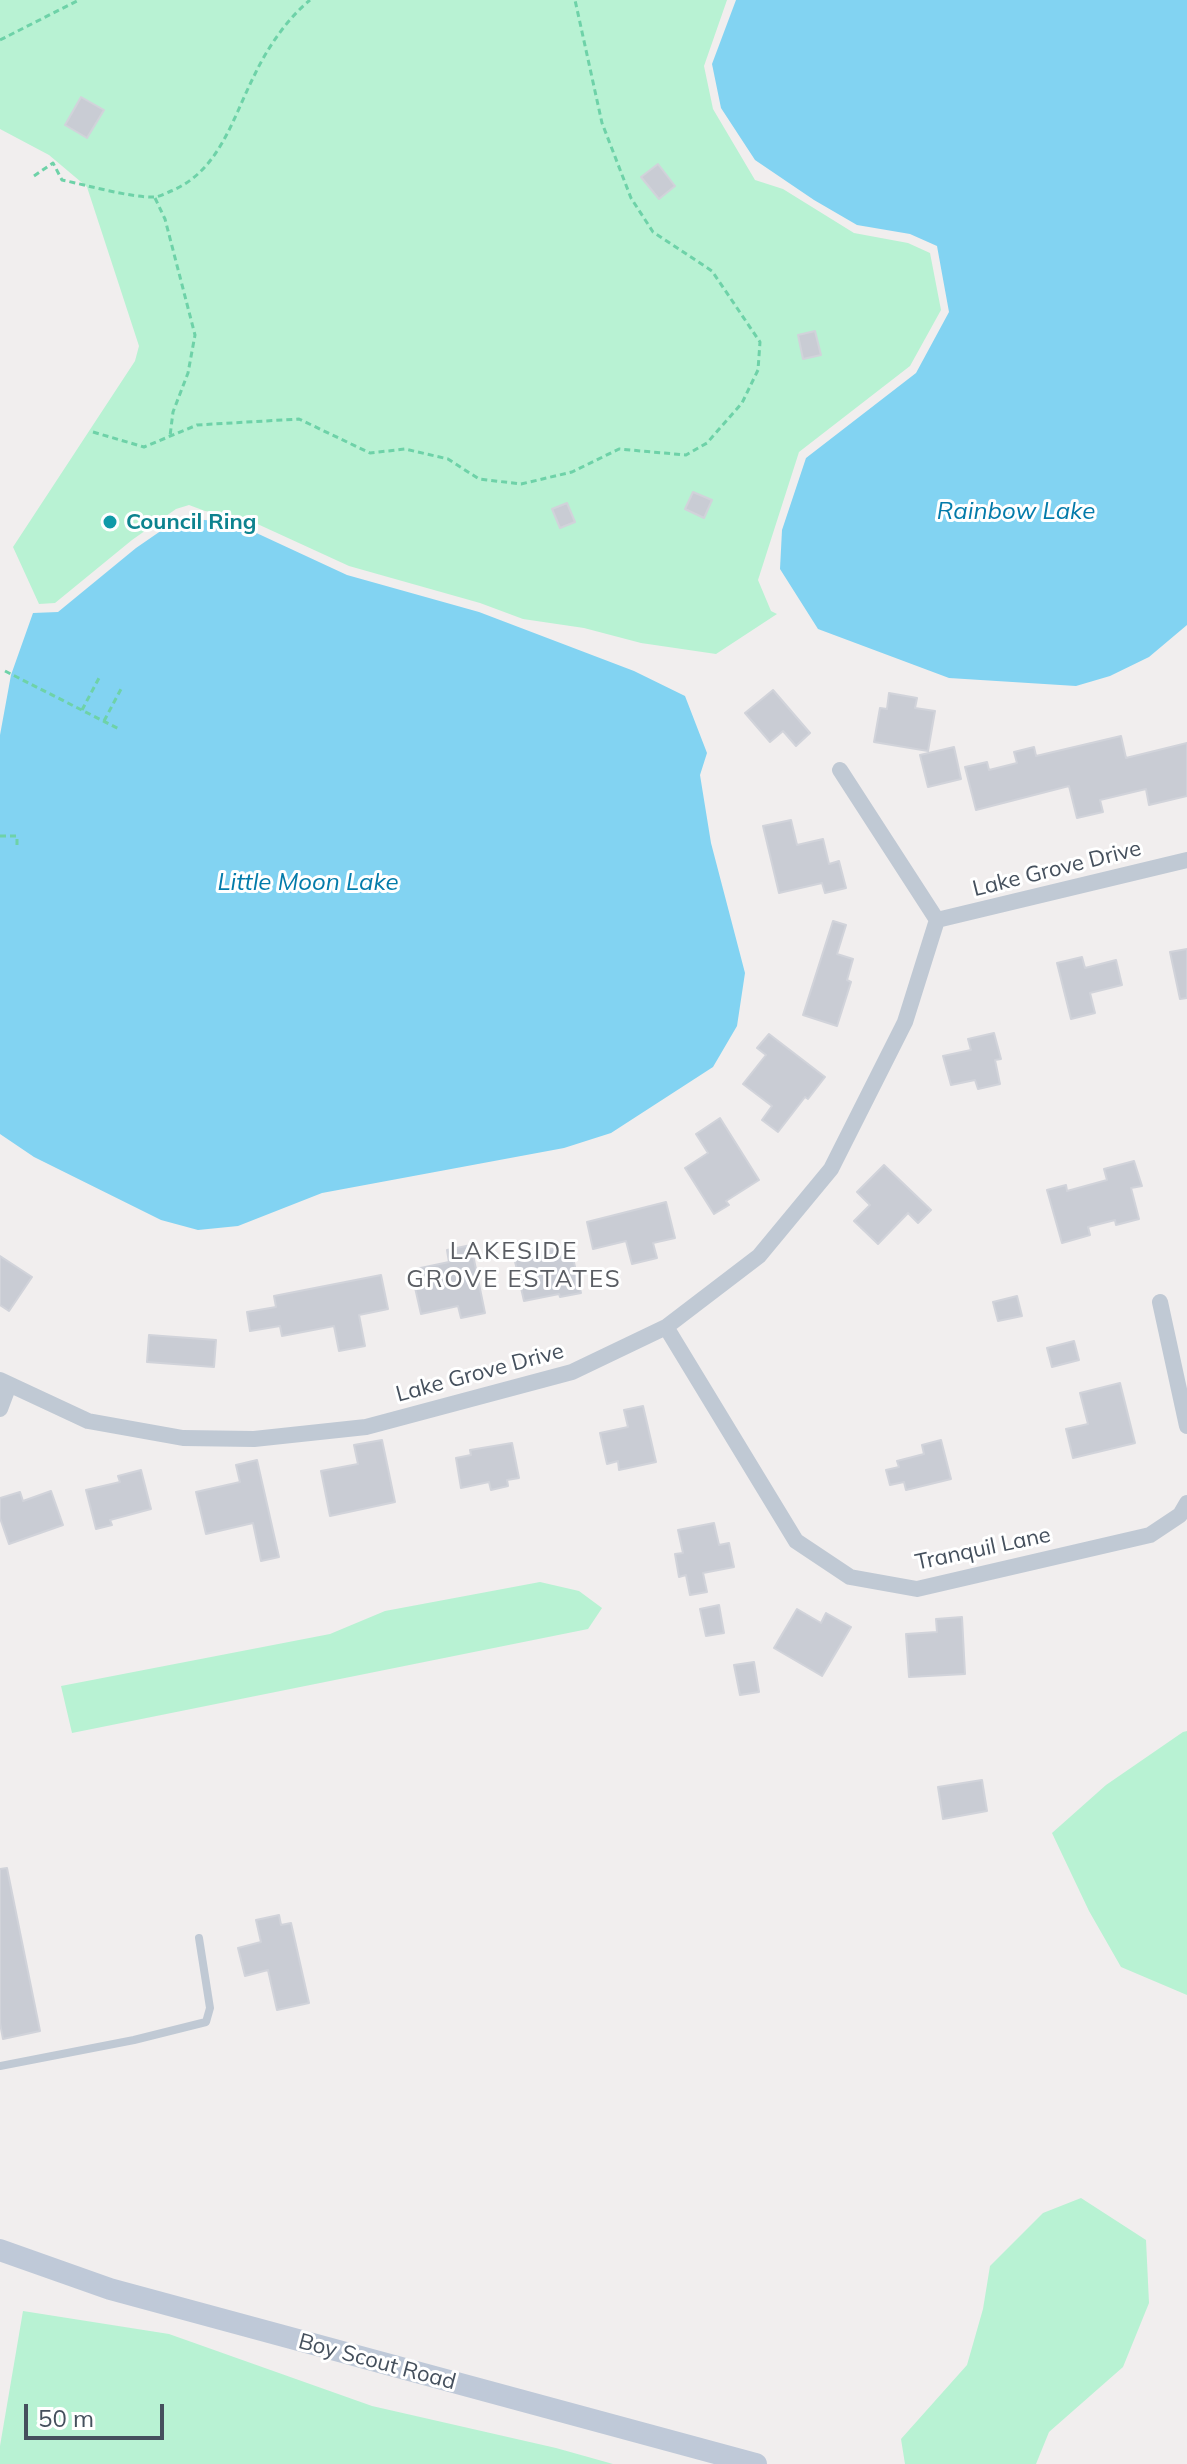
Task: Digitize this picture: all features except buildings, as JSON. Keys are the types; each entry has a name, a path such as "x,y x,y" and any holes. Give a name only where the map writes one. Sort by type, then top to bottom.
{"street":[{"path":"840,770 937,920"},
{"name":"Lake Grove Drive","path":"4,1383 88,1421 183,1438 254,1439 366,1427 572,1372 666,1327 759,1256 831,1169 905,1022 937,920 1187,860"},
{"path":"1160,1302 1187,1426"},
{"name":"Tranquil Lane","path":"666,1327 796,1541 850,1577 917,1589 1150,1535 1180,1515 1187,1503"},
{"path":"0,1409 4,1383"},
{"name":"Boy Scout Road","path":"2,2256 124,2293 756,2464"}],"lane":[{"path":"0,2066 134,2040 206,2022 210,2008 199,1938"}],"path":[{"path":"0,40 79,0"},
{"path":"34,176 53,163 62,180 155,198 182,186 207,166 230,130 256,72 294,14 310,0"},
{"path":"93,432 144,447 197,425 299,419 370,453 405,449 448,459 479,479 521,484 572,472 619,449 686,455 707,443 742,403 758,370 760,342 712,271 653,232 631,198 602,123 575,0"},
{"path":"155,198 165,219 195,335 188,373 173,412 170,436"},
{"path":"5,671 119,729"},
{"path":"82,710 99,678"},
{"path":"104,721 121,689"},
{"path":"0,836 17,836 17,848"}],"green space":[{"path":"0,0 727,0 704,66 713,109 755,180 783,189 854,233 908,243 930,253 941,310 910,366 799,452 758,580 771,611 777,614 716,654 641,643 584,628 523,619 480,603 349,566 240,516 205,511 189,505 176,509 132,540 55,603 39,604 13,547 135,361 139,346 87,187 49,155 0,129"},
{"path":"540,1582 579,1591 602,1608 588,1629 72,1733 61,1686 330,1634 385,1611"},
{"path":"1187,1731 1187,1995 1121,1967 1089,1911 1052,1833 1106,1785"},
{"path":"1081,2198 1146,2240 1149,2303 1123,2367 1049,2432 1036,2464 905,2464 901,2439 967,2365 983,2309 990,2266 1043,2213"},
{"path":"23,2311 169,2334 372,2406 613,2464 0,2464 0,2446"}],"water":[{"name":"Rainbow Lake","path":"736,0 1187,0 1187,625 1149,657 1110,676 1076,686 949,678 818,629 780,569 782,530 806,458 916,373 949,312 937,246 910,234 857,225 755,160 721,108 712,64"},
{"name":"Little Moon Lake","path":"181,517 237,524 347,575 479,612 634,671 685,696 707,753 700,775 711,843 745,973 737,1026 713,1067 611,1133 564,1148 322,1193 238,1226 198,1230 161,1220 34,1157 0,1134 0,735 11,675 33,613 58,612 136,548"}],"place":[{"name":"Council Ring","path":"110,522"}],"district":[{"name":"LAKESIDE GROVE ESTATES","path":"514,1266"}]}
